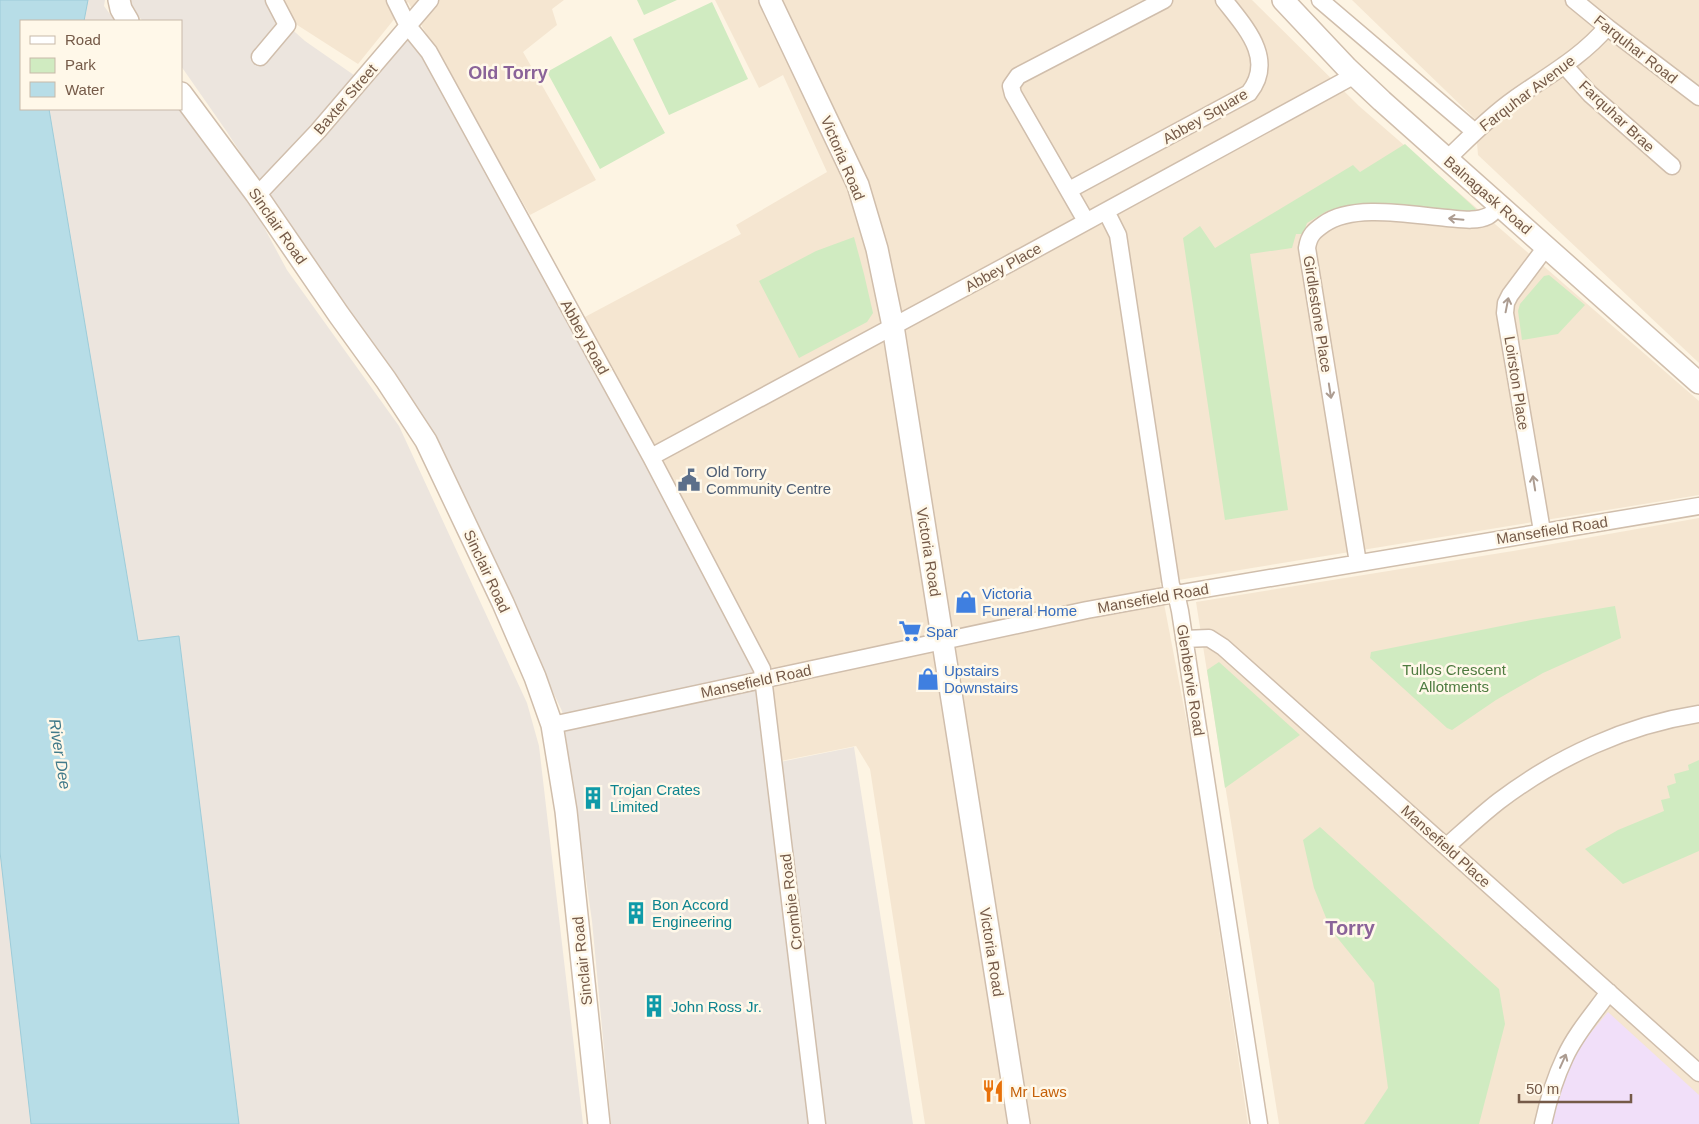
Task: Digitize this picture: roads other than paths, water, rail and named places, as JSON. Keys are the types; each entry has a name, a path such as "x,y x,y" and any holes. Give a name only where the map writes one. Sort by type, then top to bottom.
{"street":[{"path":"119,0 121,9 127,20"},
{"path":"260,57 287,25 274,0"},
{"name":"Abbey Road","path":"394,0 408,26 429,52 651,457 762,669 765,680"},
{"name":"Baxter Street","path":"256,194 318,131 430,0"},
{"name":"Victoria Road","path":"770,0 858,185 877,249 893,326 1019,1124"},
{"path":"1086,221 1013,94 1011,86 1018,76 1164,0"},
{"name":"Abbey Square","path":"1069,190 1249,93 1258,79 1257,47 1252,36 1224,0"},
{"name":"Balnagask Road","path":"1283,0 1355,75 1699,383"},
{"path":"1320,0 1475,132"},
{"name":"Farquhar Road","path":"1574,0 1699,97"},
{"name":"Farquhar Avenue","path":"1447,159 1510,102 1564,65 1595,41 1607,27"},
{"name":"Farquhar Brae","path":"1564,65 1590,94 1672,166"},
{"name":"Abbey Place","path":"651,457 1355,75"},
{"name":"Sinclair Road","path":"182,95 256,194 338,315 386,380 426,441 503,603 535,677 552,725 566,811 599,1124"},
{"name":"Girdlestone Place","path":"1358,563 1307,248 1308,239 1312,232 1329,220 1348,214 1376,212 1471,220 1489,216 1500,205"},
{"name":"Glenbervie Road","path":"1106,211 1118,235 1171,586 1178,602 1184,638 1259,1124"},
{"name":"Loirston Place","path":"1542,531 1505,313 1506,303 1510,294 1546,247"},
{"name":"Mansefield Road","path":"552,725 1059,616 1175,594 1699,506"},
{"name":"Mansefield Place","path":"1184,638 1208,638 1223,647 1699,1073"},
{"name":"Crombie Road","path":"765,680 817,1124"},
{"path":"1447,846 1498,801 1554,765 1625,732 1699,714"},
{"path":"1543,1124 1555,1081 1565,1055 1609,992"}],"water":[{"name":"River Dee","path":"0,0 88,0 84,20 20,20 20,110 49,110 138,641 179,636 239,1124 31,1124 0,852"}],"place":[{"name":"Old Torry Community Centre","path":"689,480"},
{"name":"Victoria Funeral Home","path":"966,602"},
{"name":"Spar","path":"910,631"},
{"name":"Upstairs Downstairs","path":"928,679"},
{"name":"Trojan Crates Limited","path":"593,798"},
{"name":"Bon Accord Engineering","path":"636,913"},
{"name":"John Ross Jr.","path":"654,1006"},
{"name":"Mr Laws","path":"993,1091"}],"district":[{"name":"Old Torry","path":"508,73"},
{"name":"Torry","path":"1350,928"}],"park label":[{"name":"Tullos Crescent Allotments","path":"1454,678"}]}
